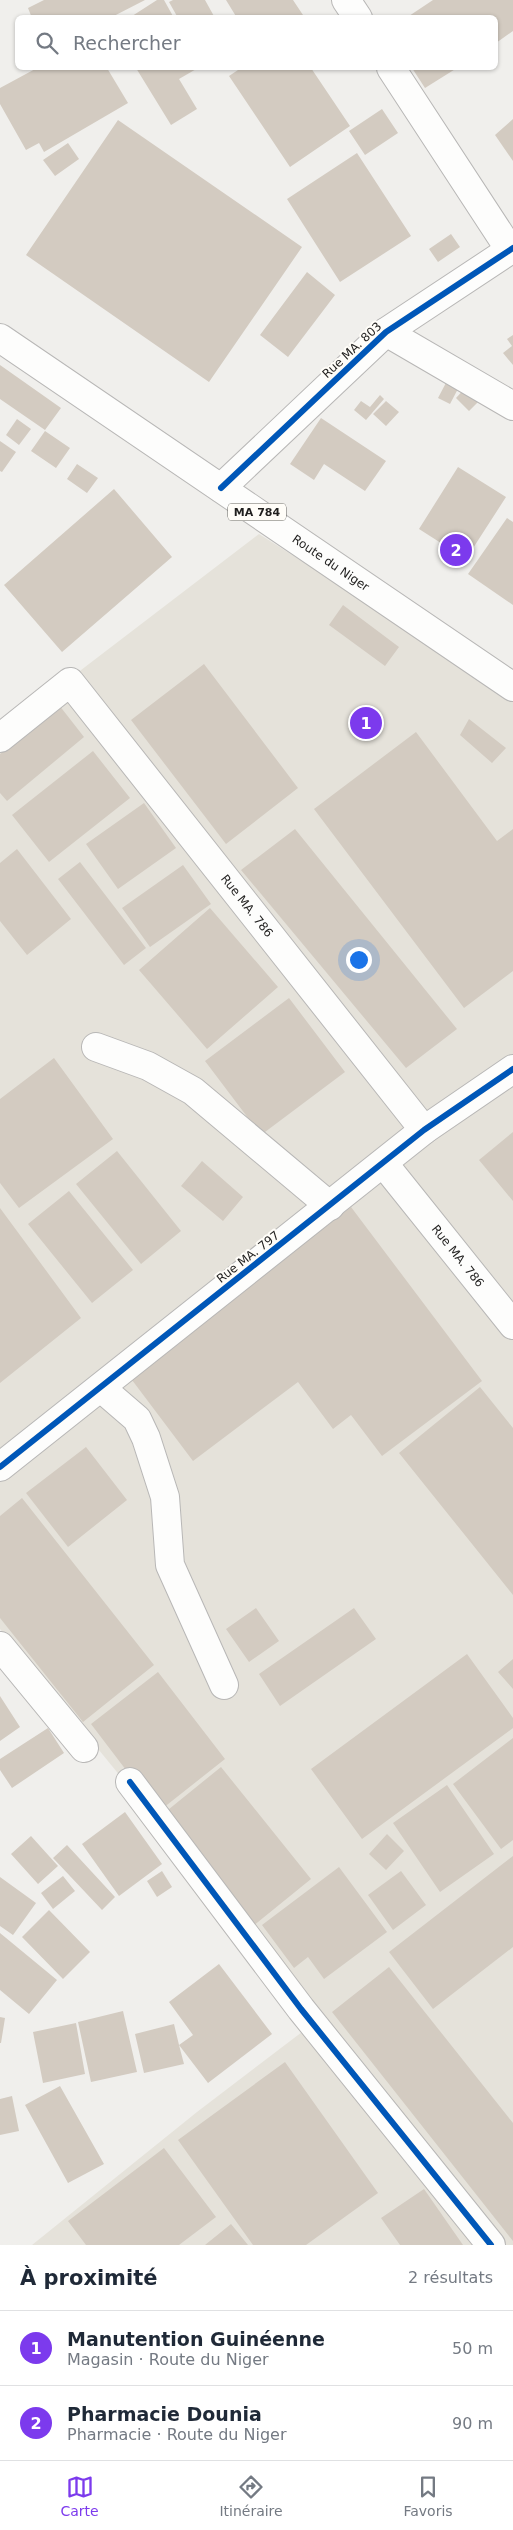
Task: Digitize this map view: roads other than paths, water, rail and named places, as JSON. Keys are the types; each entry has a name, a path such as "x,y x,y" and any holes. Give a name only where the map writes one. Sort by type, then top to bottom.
{"street":[{"path":"346,0 356,15"},
{"path":"392,70 512,249"},
{"name":"Rue MA. 803","path":"221,488 386,332 512,249"},
{"path":"386,332 513,406"},
{"name":"Route du Niger","path":"0,338 513,687"},
{"name":"Rue MA. 786","path":"0,738 70,682 424,1130"},
{"path":"96,1047 148,1066 194,1091 330,1206"},
{"name":"Rue MA. 797","path":"0,1467 384,1164 424,1130 513,1069"},
{"name":"Rue MA. 786","path":"384,1164 513,1325"},
{"path":"101,1388 137,1418 146,1438 165,1497 170,1565 224,1685"},
{"path":"0,1646 84,1748"},
{"path":"130,1782 301,2008 491,2245"}],"place":[{"name":"Pharmacie Dounia","path":"456,550"},
{"name":"Manutention Guinéenne","path":"366,723"}]}
